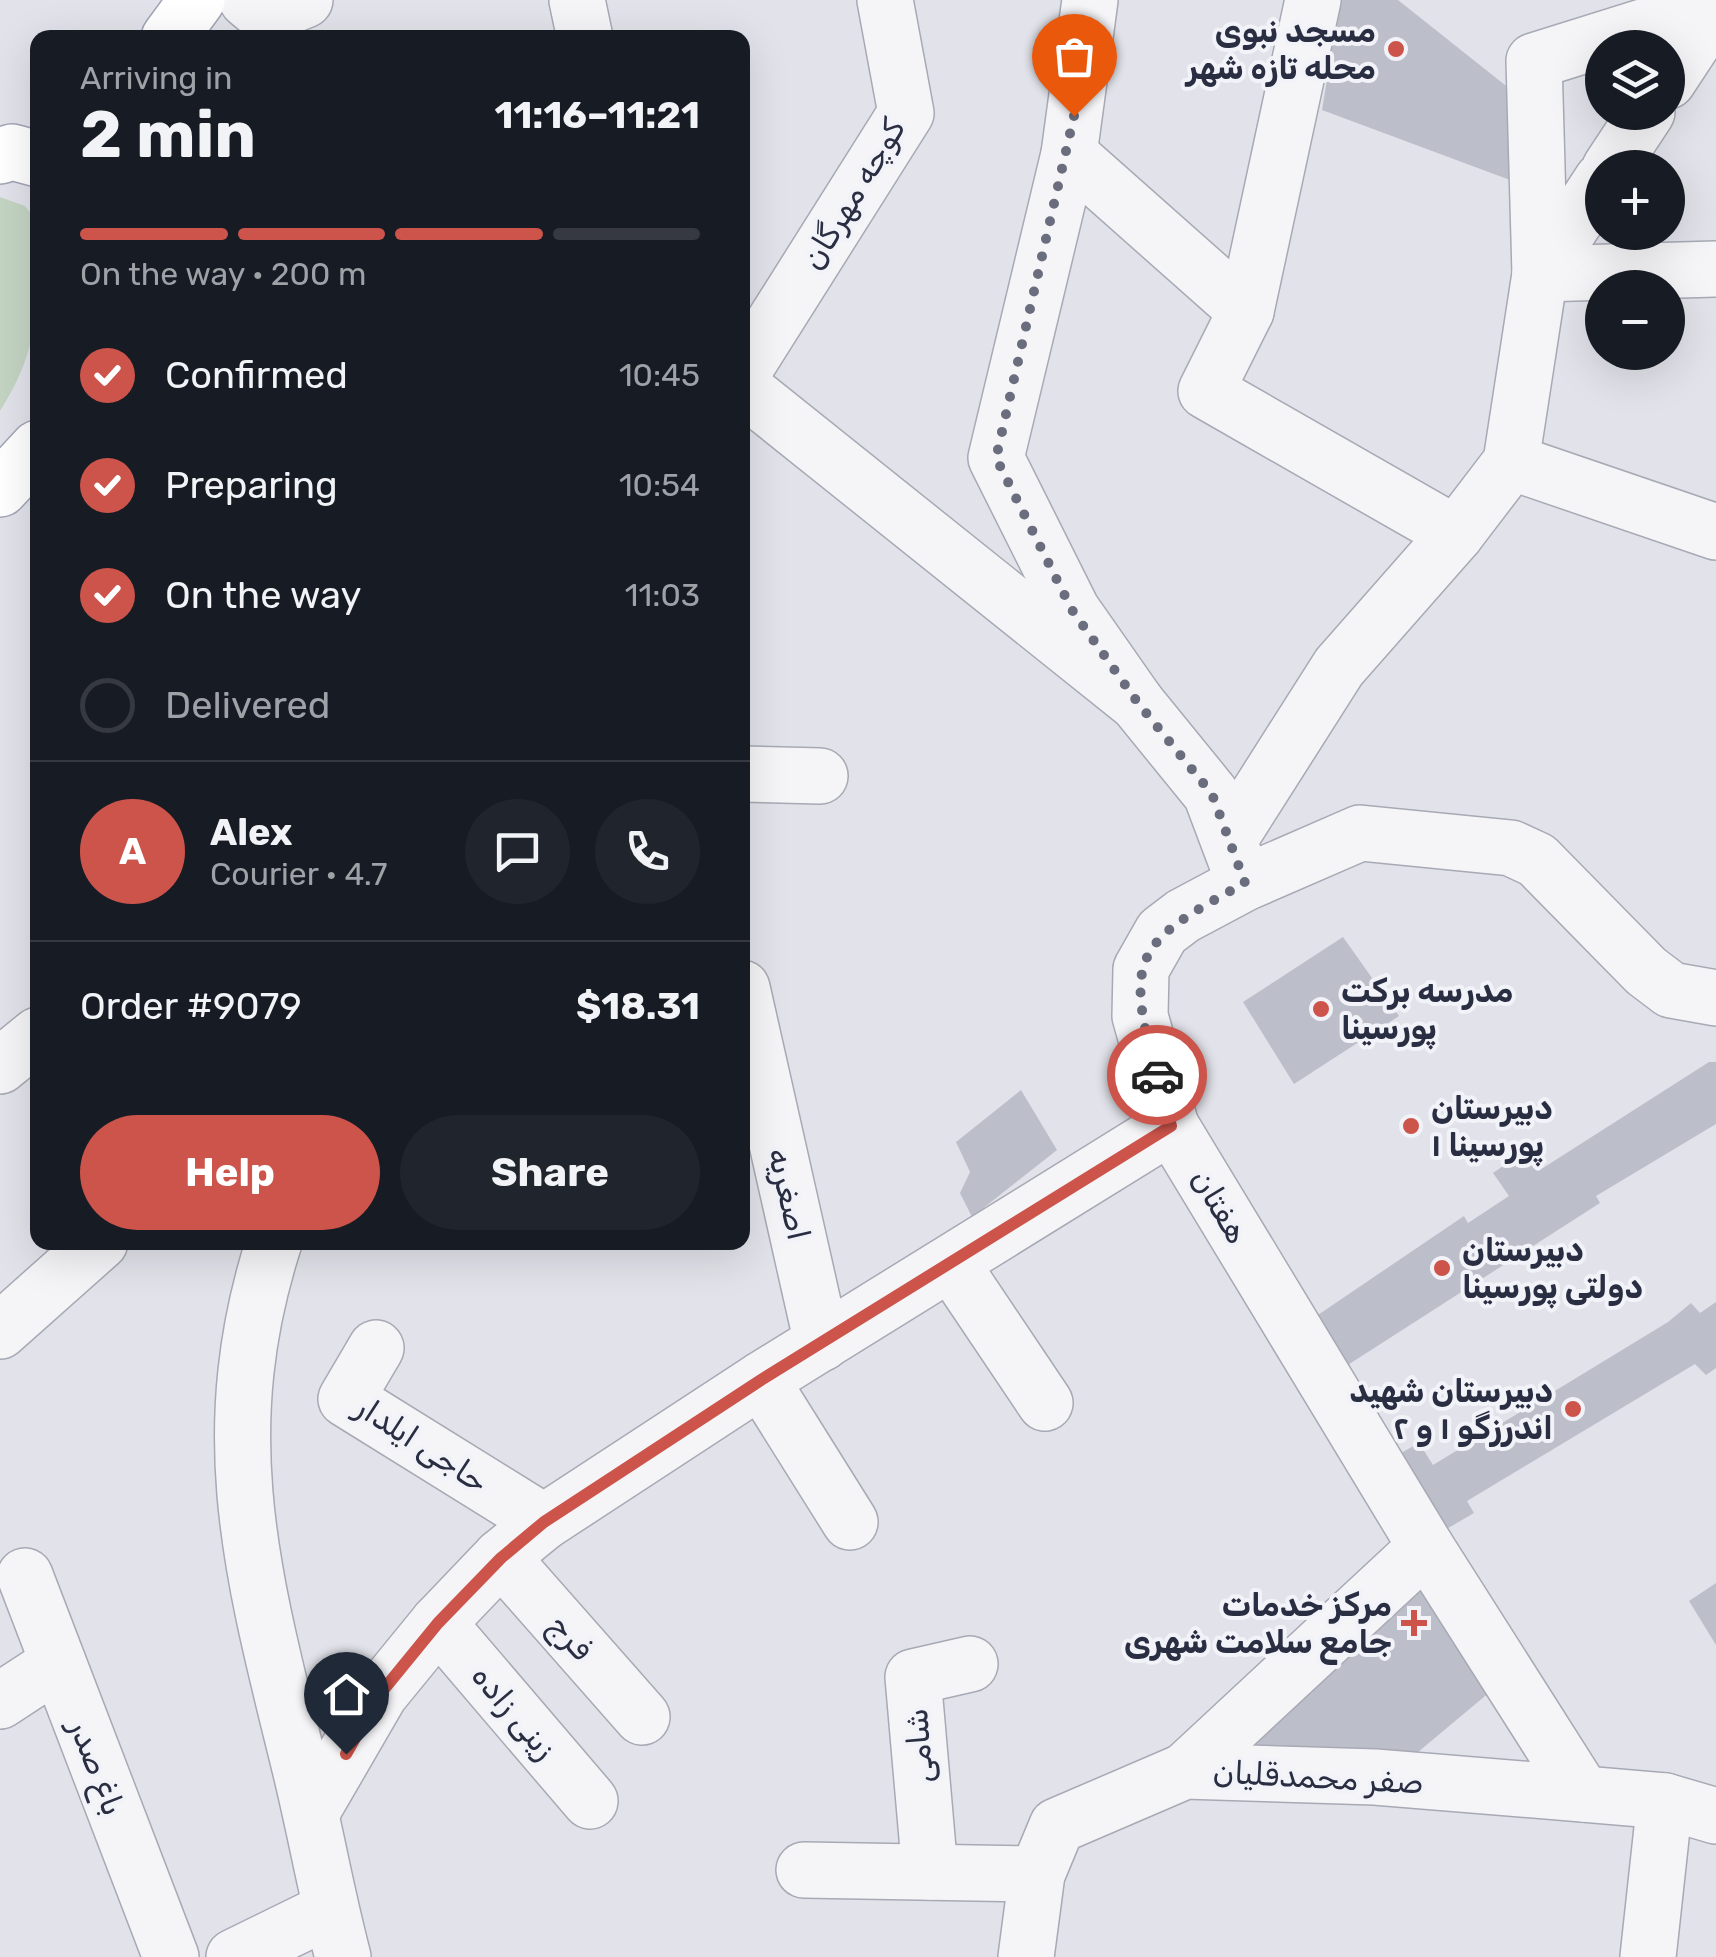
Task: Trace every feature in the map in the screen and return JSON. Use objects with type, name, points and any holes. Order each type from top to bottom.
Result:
[{"type":"main road","points":[[175,30],[197,0]]},
{"type":"main road","points":[[0,156],[12,152],[30,157]]},
{"type":"main road","points":[[0,489],[30,457]]},
{"type":"street","points":[[246,0],[266,16],[306,0]]},
{"type":"street","points":[[577,0],[583,30]]},
{"type":"street","name":"کوچه مهرگان","points":[[750,360],[906,113],[885,0]]},
{"type":"street","points":[[1090,0],[1068,154],[996,458],[1072,610],[1138,703],[1212,794],[1237,862]]},
{"type":"street","points":[[1313,0],[1246,311],[1206,391],[1456,534]]},
{"type":"street","points":[[1685,54],[1716,6]]},
{"type":"street","points":[[1237,862],[1339,667],[1456,534],[1511,462],[1540,274],[1534,61],[1716,6]]},
{"type":"street","points":[[1068,154],[1246,311]]},
{"type":"street","points":[[1540,274],[1585,206]]},
{"type":"street","points":[[1540,274],[1716,268]]},
{"type":"street","points":[[750,393],[1138,703]]},
{"type":"street","points":[[1511,462],[1716,532]]},
{"type":"street","points":[[750,774],[820,776]]},
{"type":"street","name":"هفتان","points":[[1584,1794],[1426,1548],[1171,1126],[1140,1016],[1141,969],[1162,932],[1237,862],[1360,833],[1511,848],[1537,860],[1646,971],[1671,990],[1716,998]]},
{"type":"street","name":"اصغریه","points":[[750,1023],[822,1342]]},
{"type":"street","points":[[0,1066],[30,1042]]},
{"type":"street","points":[[311,1813],[380,1694],[438,1623],[501,1558],[544,1522],[761,1380],[1171,1126]]},
{"type":"street","points":[[0,1331],[91,1250]]},
{"type":"street","points":[[234,1957],[337,1934],[243,1512],[239,1430],[245,1359],[272,1250]]},
{"type":"street","points":[[951,1263],[1045,1403]]},
{"type":"street","name":"حاجی ایلدار","points":[[376,1348],[346,1399],[544,1522]]},
{"type":"street","points":[[761,1380],[850,1522]]},
{"type":"street","points":[[1185,1771],[1426,1548]]},
{"type":"street","name":"فرج","points":[[501,1558],[642,1717]]},
{"type":"street","name":"باغ صدر","points":[[25,1576],[171,1957]]},
{"type":"street","name":"زینی زاده","points":[[438,1623],[590,1801]]},
{"type":"street","points":[[0,1701],[58,1663]]},
{"type":"street","name":"شامی","points":[[930,1872],[914,1677],[970,1664]]},
{"type":"street","points":[[280,1686],[310,1716],[332,1721],[380,1694]]},
{"type":"street","name":"صفر محمدقلیان","points":[[1026,1957],[1037,1874],[1057,1826],[1185,1771],[1374,1777],[1584,1794],[1665,1802],[1716,1816]]},
{"type":"street","points":[[1648,1957],[1665,1802]]},
{"type":"street","points":[[804,1870],[1037,1874]]},
{"type":"green space","points":[[0,197],[25,206],[30,212],[30,344],[0,411]]},
{"type":"building","name":"مسجد نبوی محله تازه شهر","points":[[1340,0],[1398,0],[1520,97],[1510,180],[1322,110]]},
{"type":"building","name":"مدرسه برکت پورسینا","points":[[1343,937],[1399,1016],[1294,1084],[1243,1002]]},
{"type":"building","name":"دبیرستان دولتی پورسینا","points":[[1709,1062],[1716,1062],[1716,1124],[1596,1196],[1600,1203],[1340,1370],[1309,1321],[1464,1216],[1468,1223],[1509,1196],[1493,1173],[1529,1148],[1543,1168]]},
{"type":"building","points":[[1021,1090],[1057,1150],[972,1217],[960,1193],[970,1172],[956,1142]]},
{"type":"building","name":"دبیرستان شهید اندرزگو ۱ و ۲","points":[[1716,1302],[1716,1368],[1706,1375],[1695,1364],[1467,1501],[1474,1513],[1438,1534],[1392,1458],[1419,1443],[1433,1465],[1668,1322],[1691,1303],[1700,1313]]},
{"type":"building","name":"مرکز خدمات جامع سلامت شهری","points":[[1426,1565],[1503,1681],[1399,1768],[1227,1753]]},
{"type":"building","points":[[1716,1583],[1716,1645],[1689,1601]]},
{"type":"way so far","points":[[1074,116],[996,458],[1072,610],[1138,703],[1212,794],[1245,883],[1162,932],[1141,969],[1140,1016],[1157,1075]]},
{"type":"place","name":"مسجد نبوی محله تازه شهر","points":[[1396,49]]},
{"type":"place","name":"مدرسه برکت پورسینا","points":[[1321,1009]]},
{"type":"place","name":"دبیرستان پورسینا ۱","points":[[1411,1126]]},
{"type":"place","name":"دبیرستان دولتی پورسینا","points":[[1442,1268]]},
{"type":"place","name":"دبیرستان شهید اندرزگو ۱ و ۲","points":[[1573,1409]]},
{"type":"place","name":"مرکز خدمات جامع سلامت شهری","points":[[1414,1623]]},
{"type":"route","points":[[346,1754],[380,1694],[438,1623],[501,1558],[544,1522],[761,1380],[1171,1126],[1157,1075]]}]
